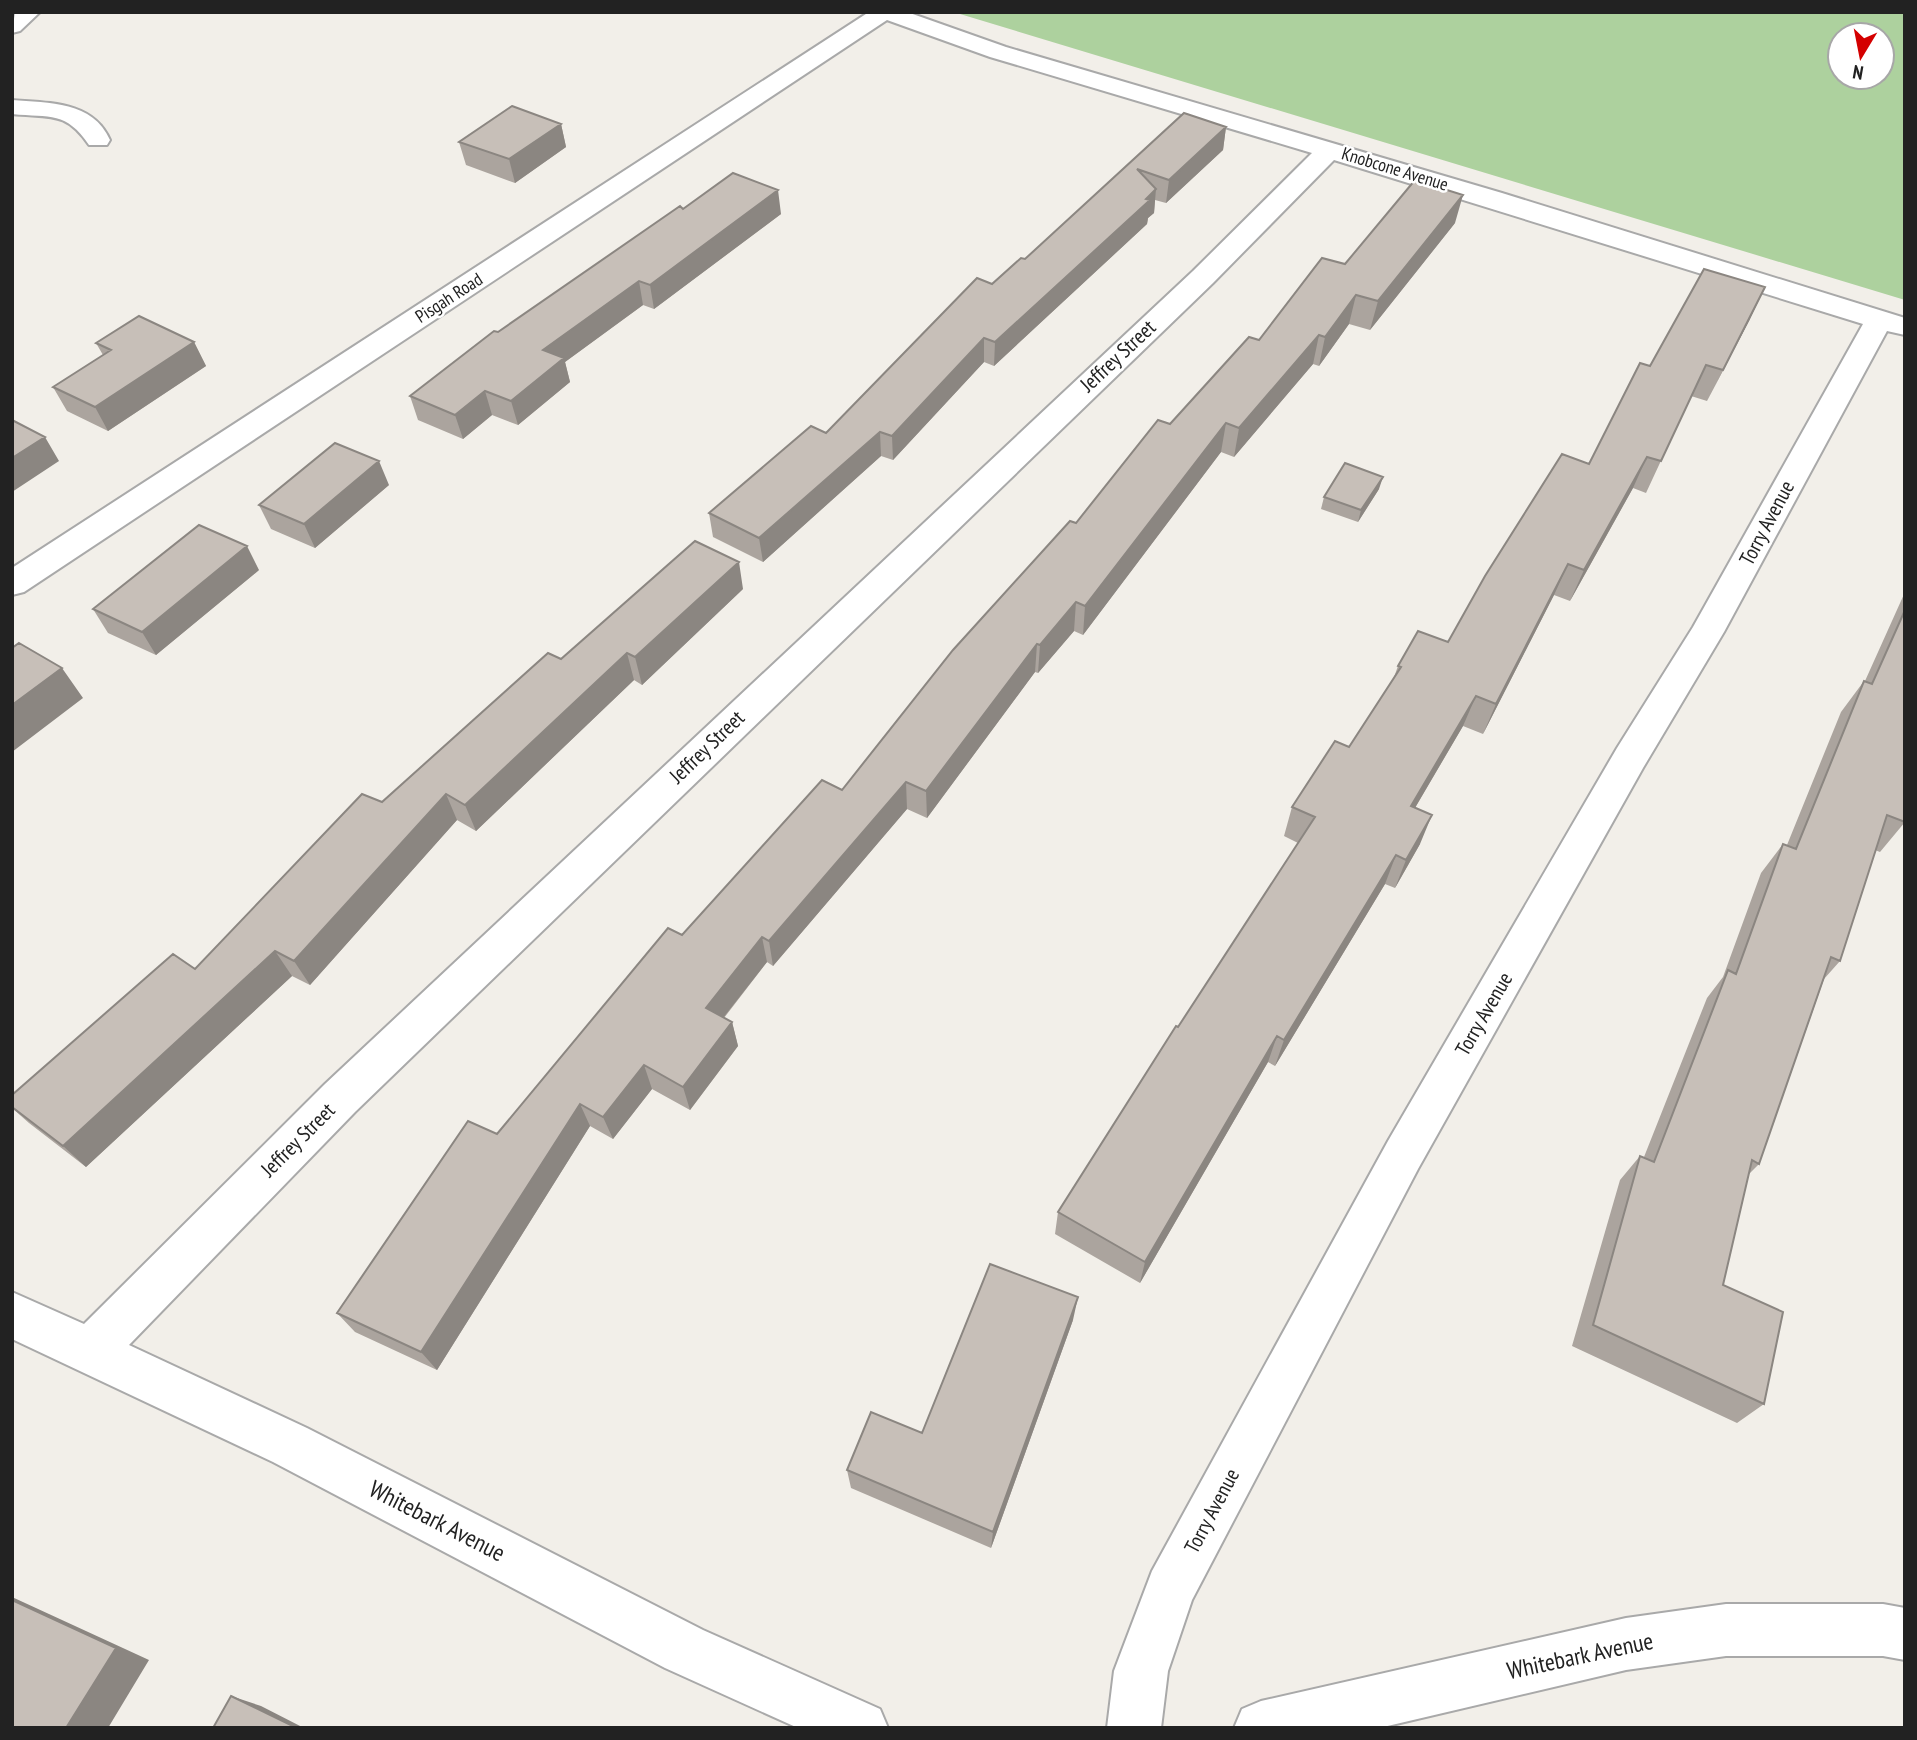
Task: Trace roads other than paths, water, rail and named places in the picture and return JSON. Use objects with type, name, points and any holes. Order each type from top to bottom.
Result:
[{"type":"street","points":[[12,26],[29,12]]},
{"type":"street","name":"Knobcone Avenue","points":[[885,12],[1046,67],[1330,150],[1892,324]]},
{"type":"street","name":"Pisgah Road","points":[[12,584],[885,12]]},
{"type":"street","points":[[12,107],[79,118],[90,125],[98,140]]},
{"type":"street","name":"Jeffrey Street","points":[[91,1351],[340,1098],[1203,276],[1330,150]]},
{"type":"street","name":"Torry Avenue","points":[[1134,1728],[1141,1671],[1170,1589],[1404,1155],[1630,758],[1707,632],[1815,431],[1892,324]]},
{"type":"street","name":"Whitebark Avenue","points":[[12,1315],[289,1445],[684,1649],[861,1728]]},
{"type":"street","name":"Whitebark Avenue","points":[[1261,1728],[1626,1644],[1726,1630],[1883,1630],[1905,1634]]}]
